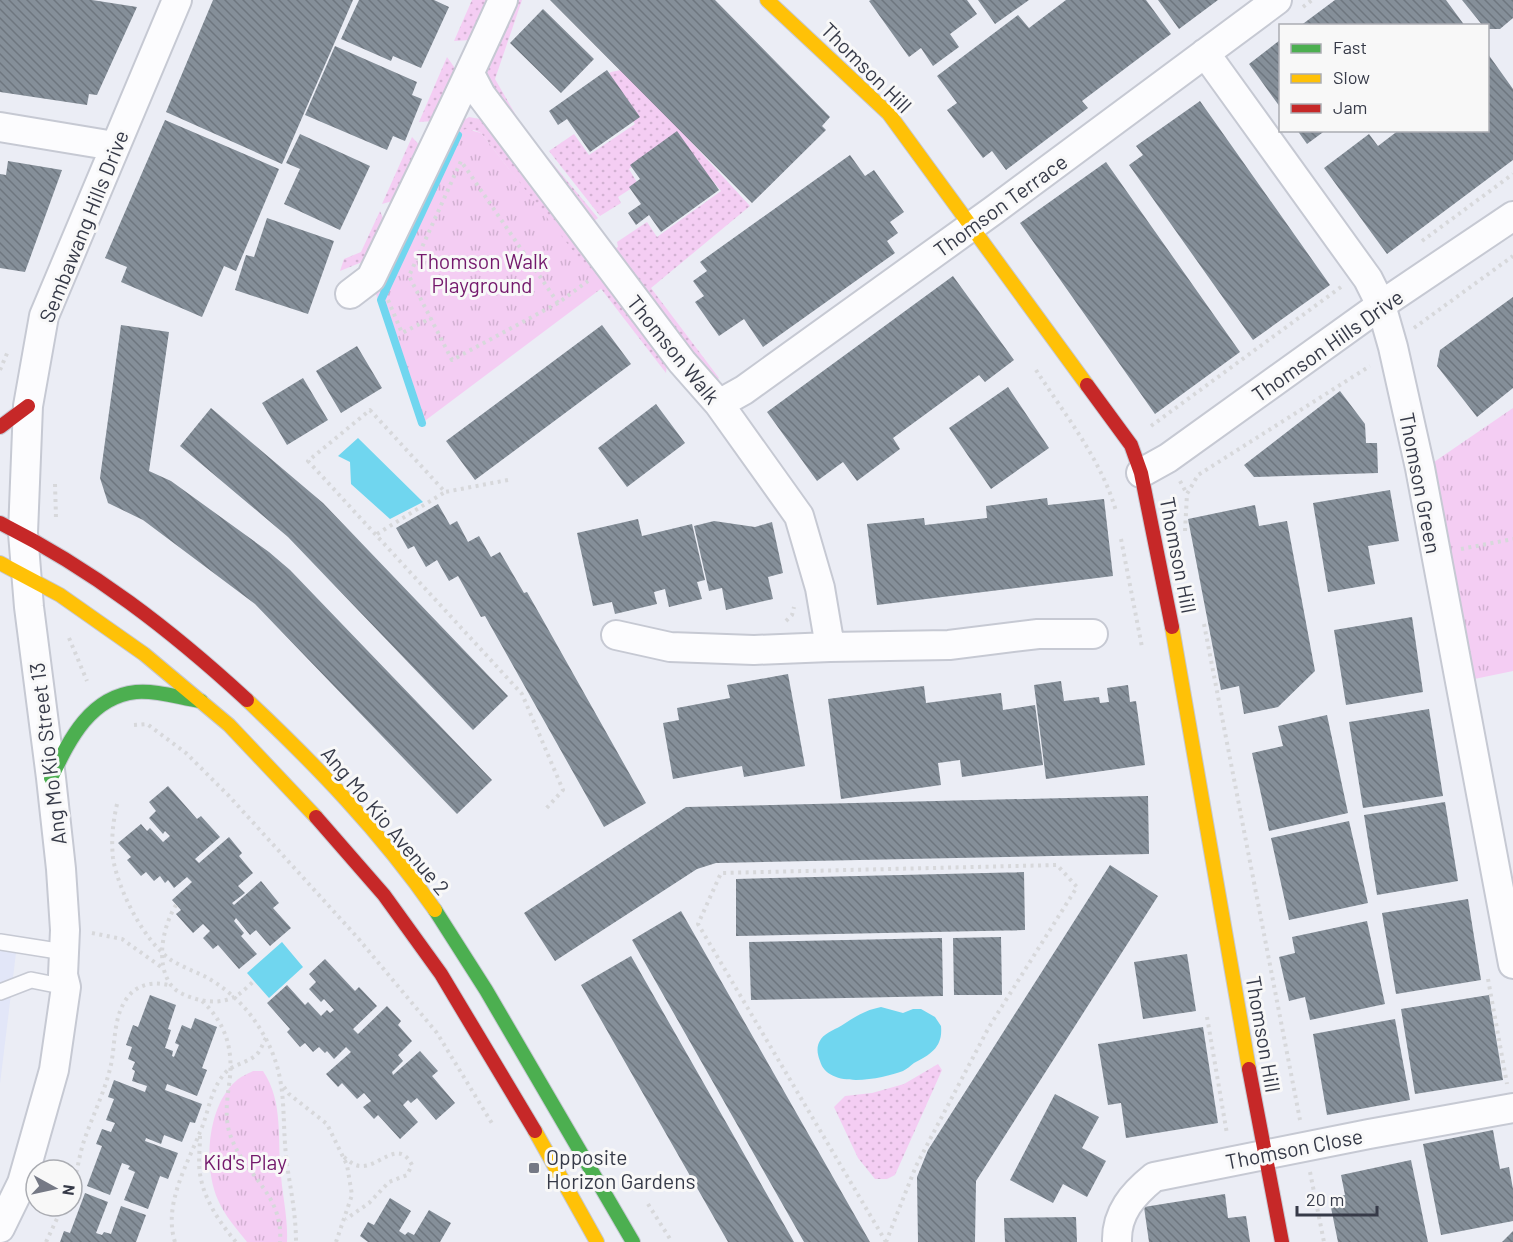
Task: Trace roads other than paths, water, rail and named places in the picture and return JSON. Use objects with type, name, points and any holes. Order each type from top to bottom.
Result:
[{"type":"main road","name":"Thomson Hill","points":[[775,2],[889,114],[1131,445],[1141,473],[1167,600],[1264,1154],[1282,1242]]},
{"type":"main road","points":[[0,427],[28,405]]},
{"type":"main road","name":"Ang Mo Kio Avenue 2","points":[[12,528],[58,552],[135,604],[175,635],[291,741],[360,814],[410,876],[451,933],[633,1242]]},
{"type":"main road","points":[[0,563],[60,595],[107,627],[144,654],[230,725],[285,783],[384,895],[441,974],[465,1013],[597,1242]]},
{"type":"main road","points":[[51,778],[75,732],[97,706],[136,692],[203,702]]},
{"type":"street","name":"Sembawang Hills Drive","points":[[12,528],[28,405],[44,316],[177,0]]},
{"type":"street","points":[[350,294],[371,278],[470,74],[503,0]]},
{"type":"street","name":"Thomson Terrace","points":[[719,404],[744,390],[1277,0]]},
{"type":"street","name":"Thomson Green","points":[[1205,53],[1368,279],[1381,305],[1393,347],[1420,468],[1513,964]]},
{"type":"street","name":"Thomson Walk","points":[[470,74],[481,95],[509,133],[682,362],[719,404],[798,516],[820,588],[830,647]]},
{"type":"street","points":[[0,127],[114,146]]},
{"type":"street","name":"Thomson Hills Drive","points":[[1141,473],[1168,459],[1381,305],[1513,216]]},
{"type":"street","name":"Ang Mo Kio Street 13","points":[[0,1228],[22,1183],[54,1070],[62,966],[51,778],[26,576],[12,528]]},
{"type":"street","points":[[616,635],[670,647],[754,650],[949,645],[1038,634],[1093,634]]},
{"type":"street","name":"Ang Mo Kio Street 13","points":[[0,1188],[6,1176],[62,966]]},
{"type":"street","name":"Thomson Close","points":[[1117,1242],[1116,1228],[1132,1195],[1154,1177],[1264,1154],[1513,1108]]},
{"type":"lane","points":[[0,942],[62,966]]},
{"type":"lane","points":[[0,992],[62,966]]},
{"type":"water","points":[[358,438],[423,502],[390,519],[351,484],[350,462],[338,456]]},
{"type":"water","points":[[282,942],[303,967],[269,998],[247,973]]},
{"type":"water","points":[[881,1007],[903,1013],[921,1009],[935,1017],[941,1026],[938,1045],[903,1071],[882,1077],[844,1079],[833,1076],[825,1070],[818,1055],[819,1042],[823,1037],[861,1014]]},
{"type":"waterway","points":[[422,423],[381,300],[458,135]]},
{"type":"place","name":"Opposite Horizon Gardens","points":[[534,1168]]},
{"type":"park label","name":"Thomson Walk Playground","points":[[482,272]]},
{"type":"park label","name":"Kid's Play","points":[[245,1161]]}]
